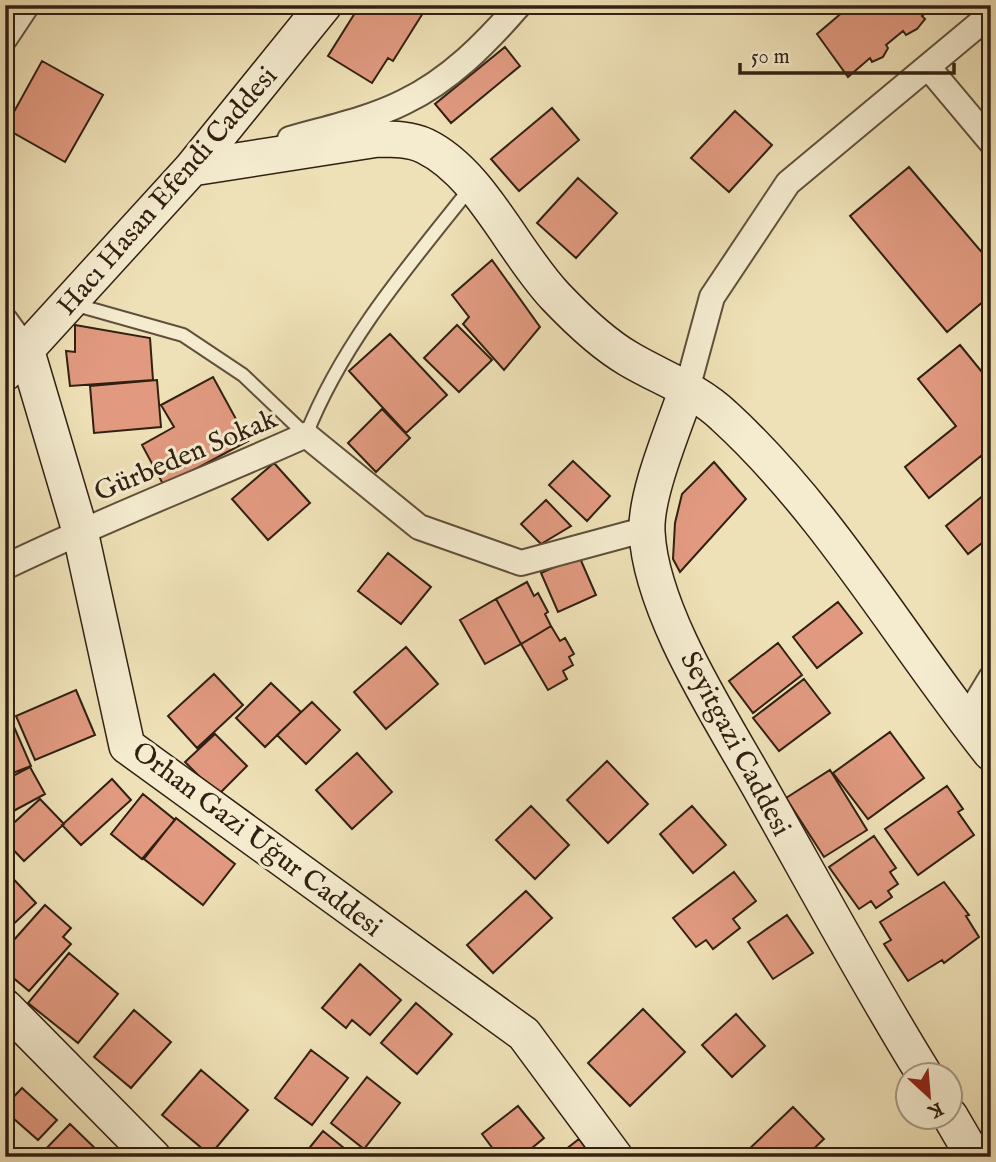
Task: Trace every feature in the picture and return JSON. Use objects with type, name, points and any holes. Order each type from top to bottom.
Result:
[{"type":"street","points":[[5,38],[27,5]]},
{"type":"street","name":"Hacı Hasan Efendi Caddesi","points":[[16,361],[192,168],[324,5]]},
{"type":"street","points":[[192,168],[369,116],[404,102],[443,79],[486,42],[519,5]]},
{"type":"street","points":[[687,389],[712,296],[788,183],[991,14]]},
{"type":"street","points":[[928,67],[991,142]]},
{"type":"street","points":[[192,168],[378,139],[402,139],[425,145],[472,186],[521,255],[556,297],[626,357],[687,389],[725,416],[818,520],[991,753]]},
{"type":"street","points":[[5,320],[16,361]]},
{"type":"street","name":"Orhan Gazi Uğur Caddesi","points":[[16,361],[80,531],[127,746],[524,1034],[615,1157]]},
{"type":"street","name":"Seyitgazi Caddesi","points":[[687,389],[650,505],[647,529],[650,564],[662,599],[692,664],[884,1009],[915,1060]]},
{"type":"street","name":"Gürbeden Sokak","points":[[5,567],[80,531],[306,435],[419,527],[521,563],[647,529]]},
{"type":"street","points":[[965,721],[991,678]]},
{"type":"street","points":[[5,1007],[153,1157]]},
{"type":"street","points":[[958,1130],[974,1157]]},
{"type":"lane","points":[[69,303],[183,335],[243,375],[306,435],[336,370],[369,318],[472,186]]},
{"type":"building","points":[[360,5],[428,5],[393,61],[388,58],[372,83],[328,56]]},
{"type":"building","points":[[851,5],[934,5],[922,16],[925,19],[917,29],[906,35],[903,31],[886,45],[888,48],[883,57],[872,62],[870,58],[848,77],[817,34]]},
{"type":"building","points":[[505,47],[520,66],[451,123],[435,104]]},
{"type":"building","points":[[42,61],[103,95],[65,162],[5,128]]},
{"type":"building","points":[[552,108],[579,140],[519,191],[491,159]]},
{"type":"building","points":[[735,111],[772,145],[729,192],[691,158]]},
{"type":"building","points":[[909,167],[991,263],[991,295],[947,332],[850,216]]},
{"type":"building","points":[[578,178],[617,213],[576,258],[537,223]]},
{"type":"building","points":[[492,260],[540,327],[504,370],[463,324],[469,317],[452,295]]},
{"type":"building","points":[[75,325],[150,338],[153,380],[70,386],[66,351],[75,352]]},
{"type":"building","points":[[457,325],[492,360],[459,392],[424,358]]},
{"type":"building","points":[[390,334],[447,395],[406,433],[349,371]]},
{"type":"building","points":[[960,345],[991,383],[991,468],[981,456],[929,498],[905,467],[956,426],[918,379]]},
{"type":"building","points":[[213,377],[248,441],[164,486],[142,445],[174,427],[161,405]]},
{"type":"building","points":[[157,380],[161,427],[94,433],[90,386]]},
{"type":"building","points":[[382,409],[410,438],[376,472],[348,443]]},
{"type":"building","points":[[573,461],[610,496],[587,521],[549,485]]},
{"type":"building","points":[[714,462],[746,499],[680,572],[673,559],[675,523],[682,494]]},
{"type":"building","points":[[274,463],[310,503],[268,540],[232,499]]},
{"type":"building","points":[[991,489],[991,536],[968,554],[946,526]]},
{"type":"building","points":[[546,500],[571,526],[541,544],[521,524]]},
{"type":"building","points":[[388,553],[431,587],[401,624],[358,591]]},
{"type":"building","points":[[579,556],[596,595],[558,612],[541,573]]},
{"type":"building","points":[[527,582],[534,596],[538,593],[548,612],[545,614],[551,626],[521,644],[496,599]]},
{"type":"building","points":[[496,599],[521,644],[485,664],[460,620]]},
{"type":"building","points":[[838,602],[862,633],[817,668],[793,637]]},
{"type":"building","points":[[551,626],[560,641],[565,638],[574,654],[569,657],[573,665],[563,671],[567,679],[548,690],[521,644]]},
{"type":"building","points":[[778,643],[802,675],[753,713],[729,681]]},
{"type":"building","points":[[406,647],[438,684],[386,729],[354,692]]},
{"type":"building","points":[[214,674],[243,705],[197,748],[168,716]]},
{"type":"building","points":[[804,679],[830,713],[779,751],[753,718]]},
{"type":"building","points":[[271,683],[301,712],[265,747],[236,718]]},
{"type":"building","points":[[76,690],[95,735],[35,760],[16,716]]},
{"type":"building","points":[[312,702],[340,730],[306,764],[277,735]]},
{"type":"building","points":[[11,720],[31,766],[5,776],[5,722]]},
{"type":"building","points":[[890,732],[924,778],[868,819],[833,773]]},
{"type":"building","points":[[215,734],[247,766],[218,795],[185,762]]},
{"type":"building","points":[[357,753],[392,792],[352,829],[316,790]]},
{"type":"building","points":[[607,761],[648,804],[608,843],[567,800]]},
{"type":"building","points":[[30,767],[45,794],[6,815],[5,780]]},
{"type":"building","points":[[830,770],[867,830],[824,857],[786,798]]},
{"type":"building","points":[[112,779],[131,800],[81,845],[62,825]]},
{"type":"building","points":[[947,786],[963,809],[958,812],[974,835],[918,875],[885,829]]},
{"type":"building","points":[[143,794],[175,820],[142,859],[111,834]]},
{"type":"building","points":[[40,799],[64,824],[24,861],[5,841],[5,831]]},
{"type":"building","points":[[531,806],[569,845],[535,879],[496,840]]},
{"type":"building","points":[[692,806],[726,845],[693,873],[660,834]]},
{"type":"building","points":[[176,818],[235,864],[203,905],[144,859]]},
{"type":"building","points":[[874,836],[896,868],[890,872],[898,884],[888,891],[892,897],[876,908],[871,901],[859,909],[829,867]]},
{"type":"building","points":[[5,870],[36,903],[5,932]]},
{"type":"building","points":[[734,872],[756,901],[733,919],[740,928],[713,949],[706,940],[696,947],[673,918]]},
{"type":"building","points":[[944,882],[969,915],[966,916],[979,937],[944,963],[942,960],[908,981],[884,944],[891,940],[880,922]]},
{"type":"building","points":[[526,891],[552,918],[493,973],[467,945]]},
{"type":"building","points":[[45,905],[71,928],[63,937],[71,944],[29,991],[5,971],[5,950]]},
{"type":"building","points":[[787,915],[813,953],[773,979],[748,942]]},
{"type":"building","points":[[69,953],[118,994],[78,1043],[28,1003]]},
{"type":"building","points":[[360,964],[401,1000],[370,1035],[352,1020],[346,1028],[322,1008]]},
{"type":"building","points":[[416,1003],[452,1034],[417,1074],[381,1043]]},
{"type":"building","points":[[643,1009],[685,1052],[630,1106],[588,1063]]},
{"type":"building","points":[[134,1010],[171,1042],[131,1088],[94,1057]]},
{"type":"building","points":[[736,1014],[765,1046],[732,1077],[702,1045]]},
{"type":"building","points":[[311,1050],[348,1078],[312,1125],[275,1098]]},
{"type":"building","points":[[201,1070],[248,1110],[210,1155],[162,1115]]},
{"type":"building","points":[[367,1077],[400,1103],[364,1149],[331,1123]]},
{"type":"building","points":[[22,1088],[57,1120],[38,1140],[5,1111],[5,1106]]},
{"type":"building","points":[[518,1106],[544,1138],[521,1157],[499,1157],[482,1134]]},
{"type":"building","points":[[793,1107],[824,1139],[805,1157],[749,1157],[745,1153]]},
{"type":"building","points":[[70,1124],[104,1157],[38,1157]]},
{"type":"building","points":[[323,1131],[355,1157],[302,1157]]},
{"type":"building","points":[[579,1139],[592,1157],[556,1157]]}]
